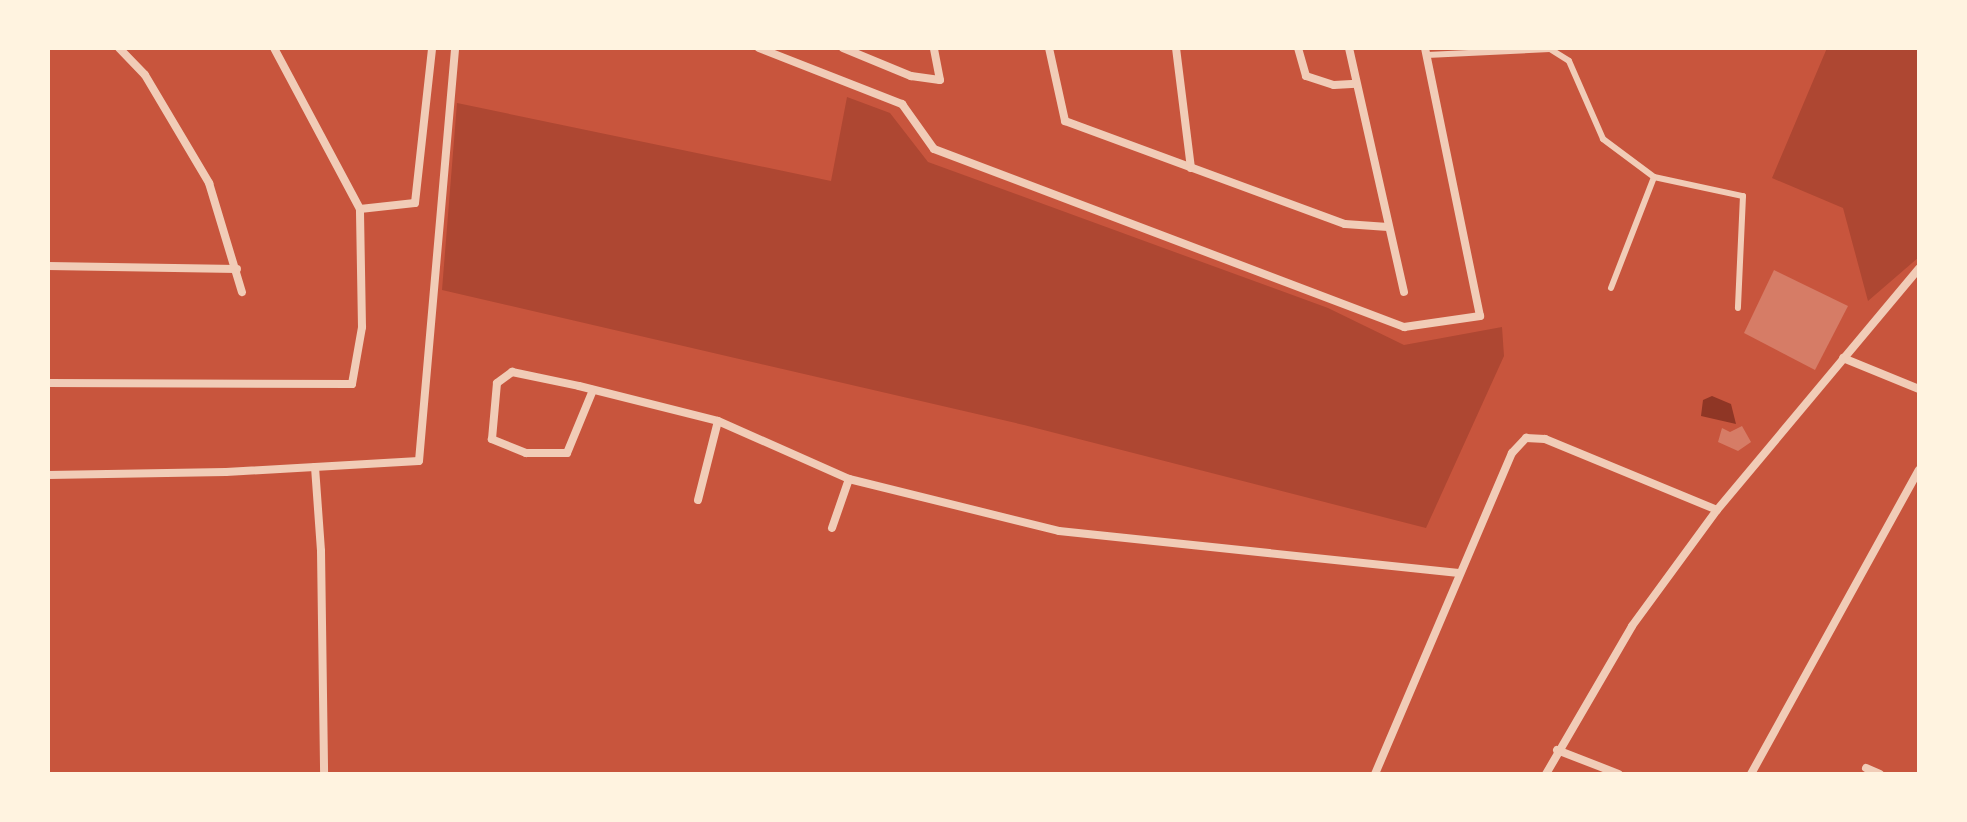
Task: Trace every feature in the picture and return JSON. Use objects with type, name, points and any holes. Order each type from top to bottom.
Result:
[{"type":"street","points":[[119,48],[145,75],[209,183],[242,292]]},
{"type":"street","points":[[48,383],[352,384],[362,327],[360,209],[274,48]]},
{"type":"street","points":[[360,209],[415,203],[432,48]]},
{"type":"street","points":[[48,475],[419,461],[455,48]]},
{"type":"street","points":[[759,48],[902,104],[934,149],[1404,327],[1480,316],[1426,52]]},
{"type":"street","points":[[843,48],[911,76],[940,80],[934,48]]},
{"type":"street","points":[[1049,48],[1065,121],[1345,224],[1388,227]]},
{"type":"street","points":[[1176,48],[1191,168]]},
{"type":"street","points":[[1298,48],[1306,76],[1318,83],[1356,84]]},
{"type":"street","points":[[1349,48],[1404,292]]},
{"type":"street","points":[[48,266],[237,269]]},
{"type":"street","points":[[1546,774],[1557,750],[1632,626],[1717,510],[1919,268]]},
{"type":"street","points":[[1843,358],[1919,389]]},
{"type":"street","points":[[593,390],[567,453],[526,453],[492,439],[497,383],[512,372],[593,390],[718,421],[849,479],[1059,531],[1459,573]]},
{"type":"street","points":[[698,500],[718,421]]},
{"type":"street","points":[[1375,774],[1512,453],[1526,438],[1545,439],[1717,510]]},
{"type":"street","points":[[315,467],[321,551],[324,774]]},
{"type":"street","points":[[1751,774],[1919,470]]},
{"type":"street","points":[[832,528],[849,479]]},
{"type":"street","points":[[1557,750],[1619,774]]},
{"type":"street","points":[[1866,768],[1880,774]]},
{"type":"lane","points":[[1426,52],[1550,49],[1569,61],[1603,139],[1654,177],[1743,196],[1738,308]]},
{"type":"lane","points":[[1611,288],[1654,177]]},
{"type":"shaded area","points":[[1827,48],[1919,48],[1919,257],[1868,301],[1843,208],[1772,178]]},
{"type":"shaded area","points":[[847,97],[890,113],[928,162],[1328,308],[1404,345],[1502,327],[1504,356],[1426,528],[1024,425],[442,290],[457,103],[831,181]]},
{"type":"shaded area","points":[[1712,396],[1731,404],[1736,424],[1701,416],[1703,400]]},
{"type":"building","points":[[1774,270],[1848,306],[1815,370],[1744,333]]},
{"type":"building","points":[[1742,426],[1751,442],[1738,451],[1718,442],[1722,428],[1730,432]]}]
